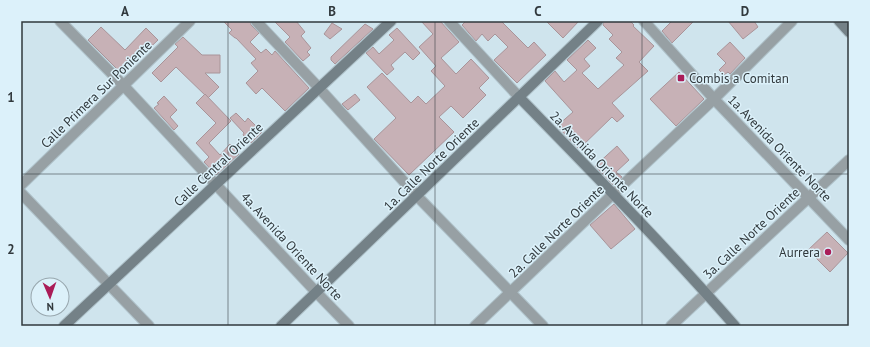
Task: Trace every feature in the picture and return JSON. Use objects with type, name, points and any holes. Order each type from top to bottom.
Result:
[{"type":"main road","name":"Calle Central Oriente","points":[[64,326],[391,21]]},
{"type":"main road","name":"1a. Calle Norte Oriente","points":[[281,326],[598,21]]},
{"type":"main road","points":[[839,21],[849,32]]},
{"type":"main road","name":"2a. Avenida Oriente Norte","points":[[519,97],[613,194],[735,326]]},
{"type":"street","name":"4a. Avenida Oriente Norte","points":[[60,21],[124,86],[349,326]]},
{"type":"street","name":"Calle Primera Sur Poniente","points":[[21,186],[190,21]]},
{"type":"street","points":[[256,21],[417,196],[543,326]]},
{"type":"street","name":"2a. Avenida Oriente Norte","points":[[449,21],[519,97]]},
{"type":"street","name":"1a. Avenida Oriente Norte","points":[[644,21],[714,99],[849,240]]},
{"type":"street","name":"2a. Calle Norte Oriente","points":[[475,326],[714,99],[792,21]]},
{"type":"street","name":"3a. Calle Norte Oriente","points":[[670,326],[849,160]]},
{"type":"street","points":[[21,193],[149,326]]},
{"type":"building","points":[[223,21],[250,21],[251,25],[259,33],[250,42],[261,53],[266,49],[272,55],[275,51],[309,88],[285,111],[262,88],[256,94],[246,83],[258,71],[251,63],[256,59],[236,38],[229,33],[232,30]]},
{"type":"building","points":[[274,21],[296,21],[305,32],[301,36],[311,48],[307,52],[310,55],[303,61],[285,42],[290,37]]},
{"type":"building","points":[[421,21],[440,21],[459,42],[441,58],[456,74],[471,59],[489,78],[479,88],[486,95],[463,118],[451,106],[439,117],[454,132],[409,175],[374,139],[396,118],[367,87],[382,73],[411,103],[418,96],[426,104],[445,86],[431,71],[436,66],[419,47],[433,34]]},
{"type":"building","points":[[466,21],[501,21],[528,48],[534,42],[546,55],[517,83],[494,60],[508,47],[495,34],[488,41],[482,34],[476,41],[462,25]]},
{"type":"building","points":[[546,21],[579,21],[563,38]]},
{"type":"building","points":[[604,21],[630,21],[634,25],[633,26],[654,46],[639,62],[648,71],[612,103],[624,116],[617,122],[612,117],[579,149],[557,126],[573,112],[545,81],[555,71],[564,82],[577,70],[567,60],[588,40],[596,48],[584,59],[590,66],[582,73],[598,89],[624,65],[616,58],[622,52],[609,39],[613,35],[603,25]]},
{"type":"building","points":[[672,21],[694,21],[672,43],[662,31]]},
{"type":"building","points":[[728,21],[754,21],[758,27],[743,39]]},
{"type":"building","points":[[332,23],[342,29],[330,39],[324,34]]},
{"type":"building","points":[[365,24],[373,29],[335,64],[331,60],[331,57]]},
{"type":"building","points":[[101,27],[125,50],[146,28],[158,40],[122,74],[88,40]]},
{"type":"building","points":[[397,28],[420,53],[413,60],[405,52],[391,65],[394,69],[387,75],[366,53],[373,47],[379,54],[394,40],[389,35]]},
{"type":"building","points":[[183,37],[202,55],[220,55],[220,73],[205,73],[219,87],[208,98],[176,67],[161,82],[152,73],[178,47],[175,44]]},
{"type":"building","points":[[730,42],[745,58],[730,74],[728,72],[724,75],[719,70],[726,63],[717,54]]},
{"type":"building","points":[[679,72],[704,99],[676,126],[650,99]]},
{"type":"building","points":[[205,94],[231,121],[209,143],[220,155],[230,144],[239,154],[216,175],[204,162],[209,157],[196,143],[216,123],[196,103]]},
{"type":"building","points":[[355,94],[360,100],[348,110],[342,104]]},
{"type":"building","points":[[164,96],[177,110],[170,117],[178,126],[174,130],[154,108],[159,104],[157,103]]},
{"type":"building","points":[[236,113],[245,122],[248,118],[262,132],[251,143],[230,118]]},
{"type":"building","points":[[617,146],[629,160],[616,172],[622,177],[613,185],[595,166]]},
{"type":"building","points":[[614,204],[635,229],[611,249],[590,225]]},
{"type":"building","name":"Aurrera","points":[[827,232],[848,253],[830,272],[808,250]]},
{"type":"place","name":"Combis a Comitan","points":[[681,78]]},
{"type":"place","name":"Aurrera","points":[[828,252]]}]
